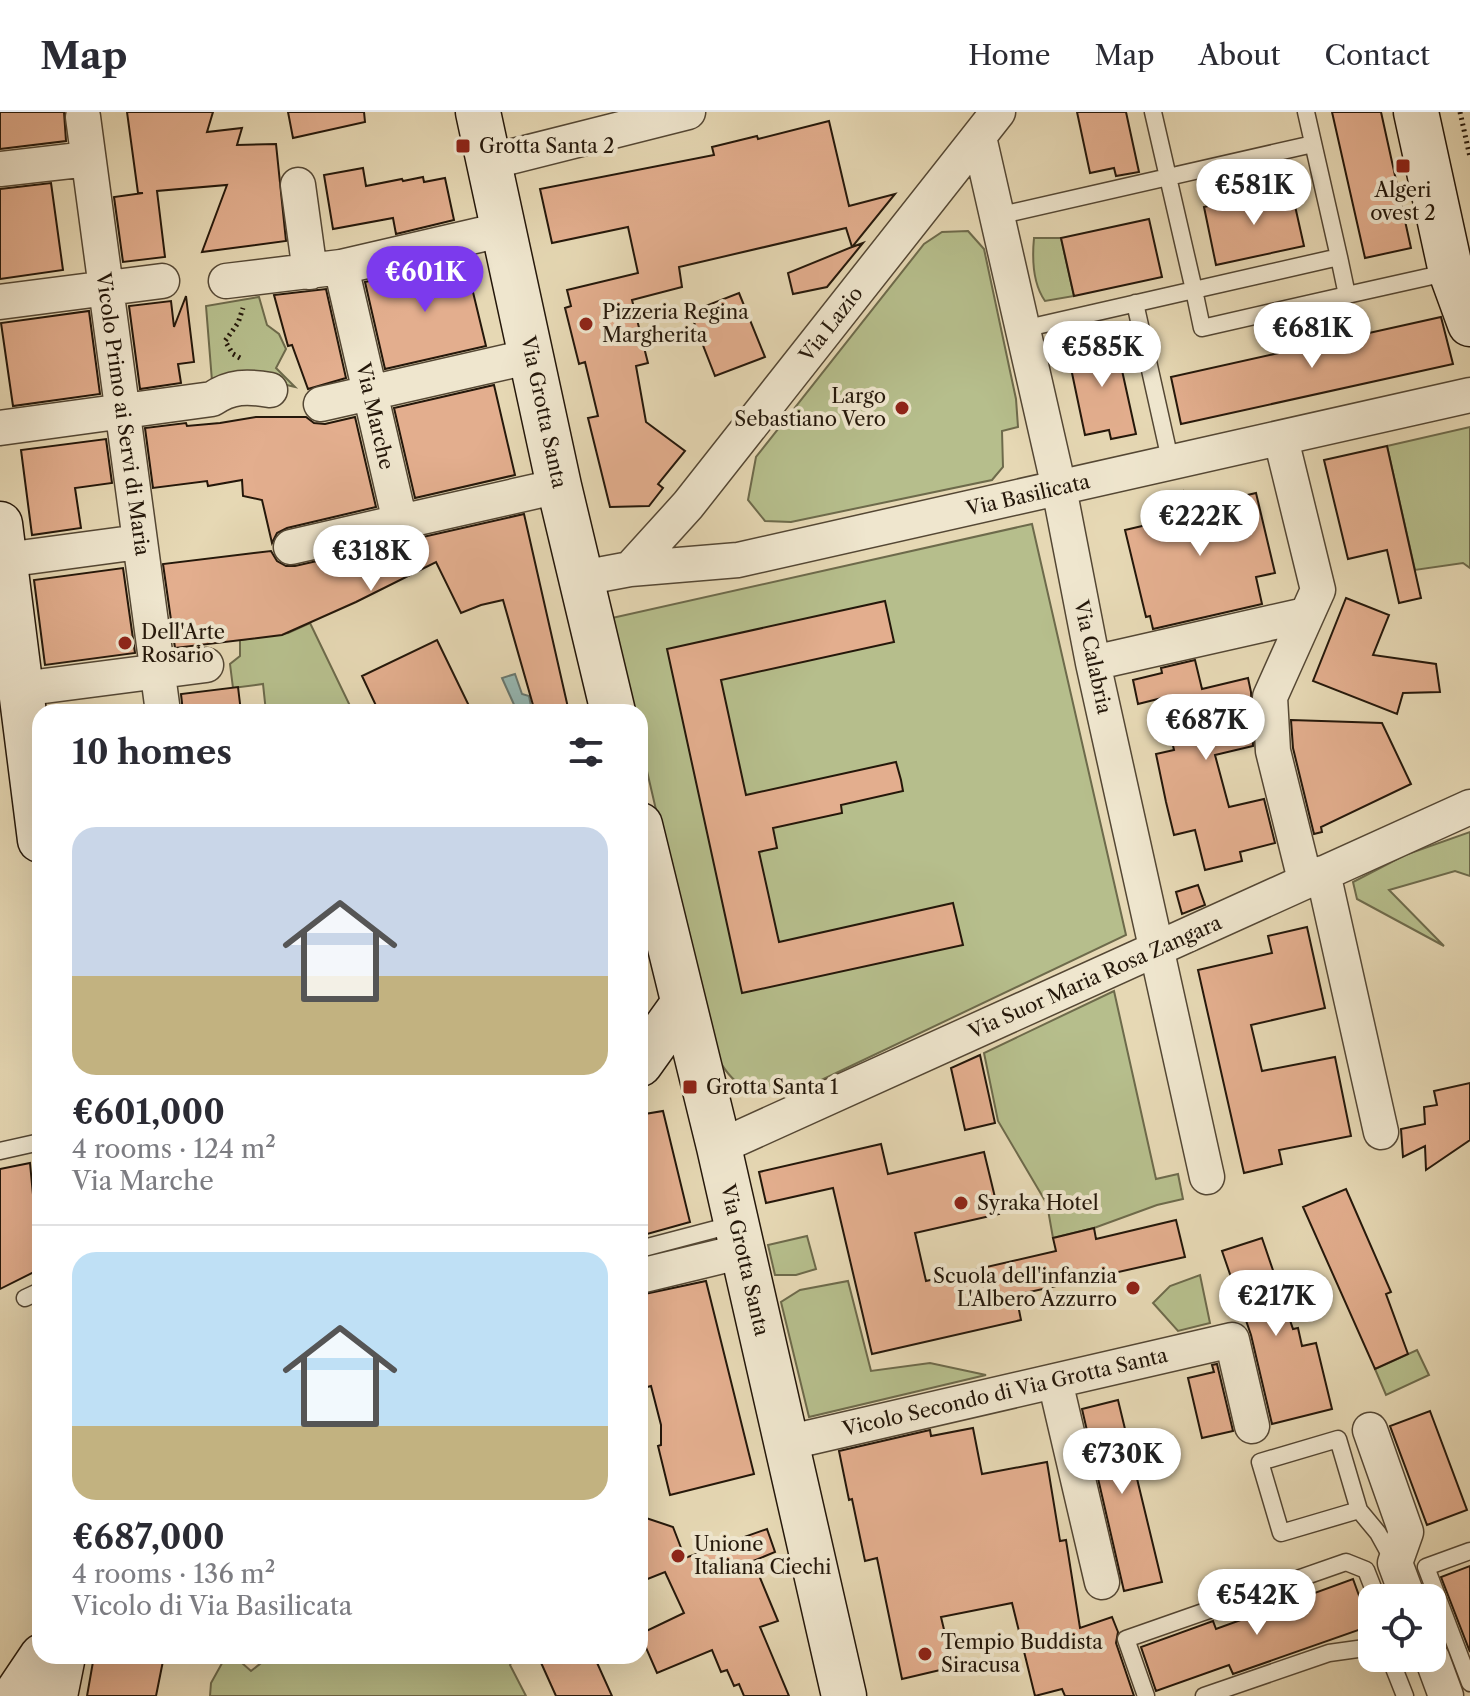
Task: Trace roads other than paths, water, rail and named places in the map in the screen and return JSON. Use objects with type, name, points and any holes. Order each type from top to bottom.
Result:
[{"type":"street","name":"Via Grotta Santa","points":[[478,112],[559,486],[611,704]]},
{"type":"street","points":[[490,162],[688,112]]},
{"type":"street","points":[[1416,112],[1451,272],[1470,324]]},
{"type":"street","points":[[1446,112],[1470,217]]},
{"type":"street","name":"Vicolo Primo ai Servi di Maria","points":[[83,117],[162,704]]},
{"type":"street","name":"Via Calabria","points":[[988,125],[997,216],[1059,488],[1093,663],[1207,1177]]},
{"type":"street","name":"Via Lazio","points":[[630,569],[688,505],[988,125]]},
{"type":"street","points":[[0,169],[88,159]]},
{"type":"street","name":"Via Marche","points":[[298,185],[370,393],[400,522]]},
{"type":"street","points":[[236,280],[325,270],[505,229]]},
{"type":"street","points":[[0,302],[162,281]]},
{"type":"street","points":[[321,404],[532,356]]},
{"type":"street","points":[[0,428],[212,399],[227,389],[260,388]]},
{"type":"street","name":"Via Basilicata","points":[[582,578],[630,569],[738,560],[1470,395]]},
{"type":"street","points":[[1281,439],[1318,590],[1270,697],[1273,751],[1314,877],[1381,1132]]},
{"type":"street","points":[[291,547],[559,486]]},
{"type":"street","points":[[688,505],[696,535],[710,551],[738,560]]},
{"type":"street","points":[[32,785],[20,716],[3,555],[139,542]]},
{"type":"street","points":[[1093,663],[1305,615]]},
{"type":"street","points":[[57,704],[157,671],[206,665]]},
{"type":"street","points":[[20,716],[32,712]]},
{"type":"street","name":"Via Suor Maria Rosa Zangara","points":[[719,1147],[1470,807]]},
{"type":"street","name":"Via Grotta Santa","points":[[648,889],[683,1004],[719,1147],[786,1443],[838,1694]]},
{"type":"street","points":[[648,1053],[683,1004]]},
{"type":"street","points":[[648,1273],[740,1237]]},
{"type":"street","name":"Vicolo Secondo di Via Grotta Santa","points":[[786,1443],[1232,1340],[1252,1426]]},
{"type":"street","points":[[1055,1381],[1102,1582]]},
{"type":"street","points":[[1370,1430],[1406,1532],[1395,1563],[1403,1584]]},
{"type":"street","points":[[26,1683],[52,1664]]},
{"type":"street","points":[[1437,1672],[1446,1696]]},
{"type":"lane","points":[[1153,112],[1202,328],[1451,272]]},
{"type":"lane","points":[[1306,112],[1347,295]]},
{"type":"lane","points":[[997,216],[1313,144]]},
{"type":"lane","points":[[1023,329],[1339,257]]},
{"type":"lane","points":[[1135,303],[1171,464]]},
{"type":"lane","points":[[0,1151],[32,1144]]},
{"type":"lane","points":[[648,1248],[740,1237]]},
{"type":"lane","points":[[1359,1510],[1281,1533],[1260,1462],[1338,1439],[1359,1510],[1378,1533],[1395,1563]]},
{"type":"lane","points":[[1470,1551],[1426,1567],[1470,1683]]},
{"type":"lane","points":[[1146,1696],[1126,1639],[1346,1562],[1366,1570],[1372,1584]]},
{"type":"lane","points":[[1204,1696],[1329,1653],[1358,1649]]},
{"type":"lane","points":[[1396,1672],[1405,1696]]},
{"type":"water","points":[[515,674],[522,694],[529,696],[531,704],[514,704],[502,678]]},
{"type":"place","name":"Grotta Santa 2","points":[[463,146]]},
{"type":"place","name":"Algeri ovest 2","points":[[1403,166]]},
{"type":"place","name":"Pizzeria Regina Margherita","points":[[586,324]]},
{"type":"place","name":"Largo Sebastiano Vero","points":[[902,408]]},
{"type":"place","name":"Dell'Arte Rosario","points":[[125,643]]},
{"type":"place","name":"Grotta Santa 1","points":[[690,1087]]},
{"type":"place","name":"Syraka Hotel","points":[[961,1203]]},
{"type":"place","name":"Scuola dell'infanzia L'Albero Azzurro","points":[[1133,1288]]},
{"type":"place","name":"Unione Italiana Ciechi","points":[[678,1556]]},
{"type":"place","name":"Tempio Buddista Siracusa","points":[[925,1654]]}]
